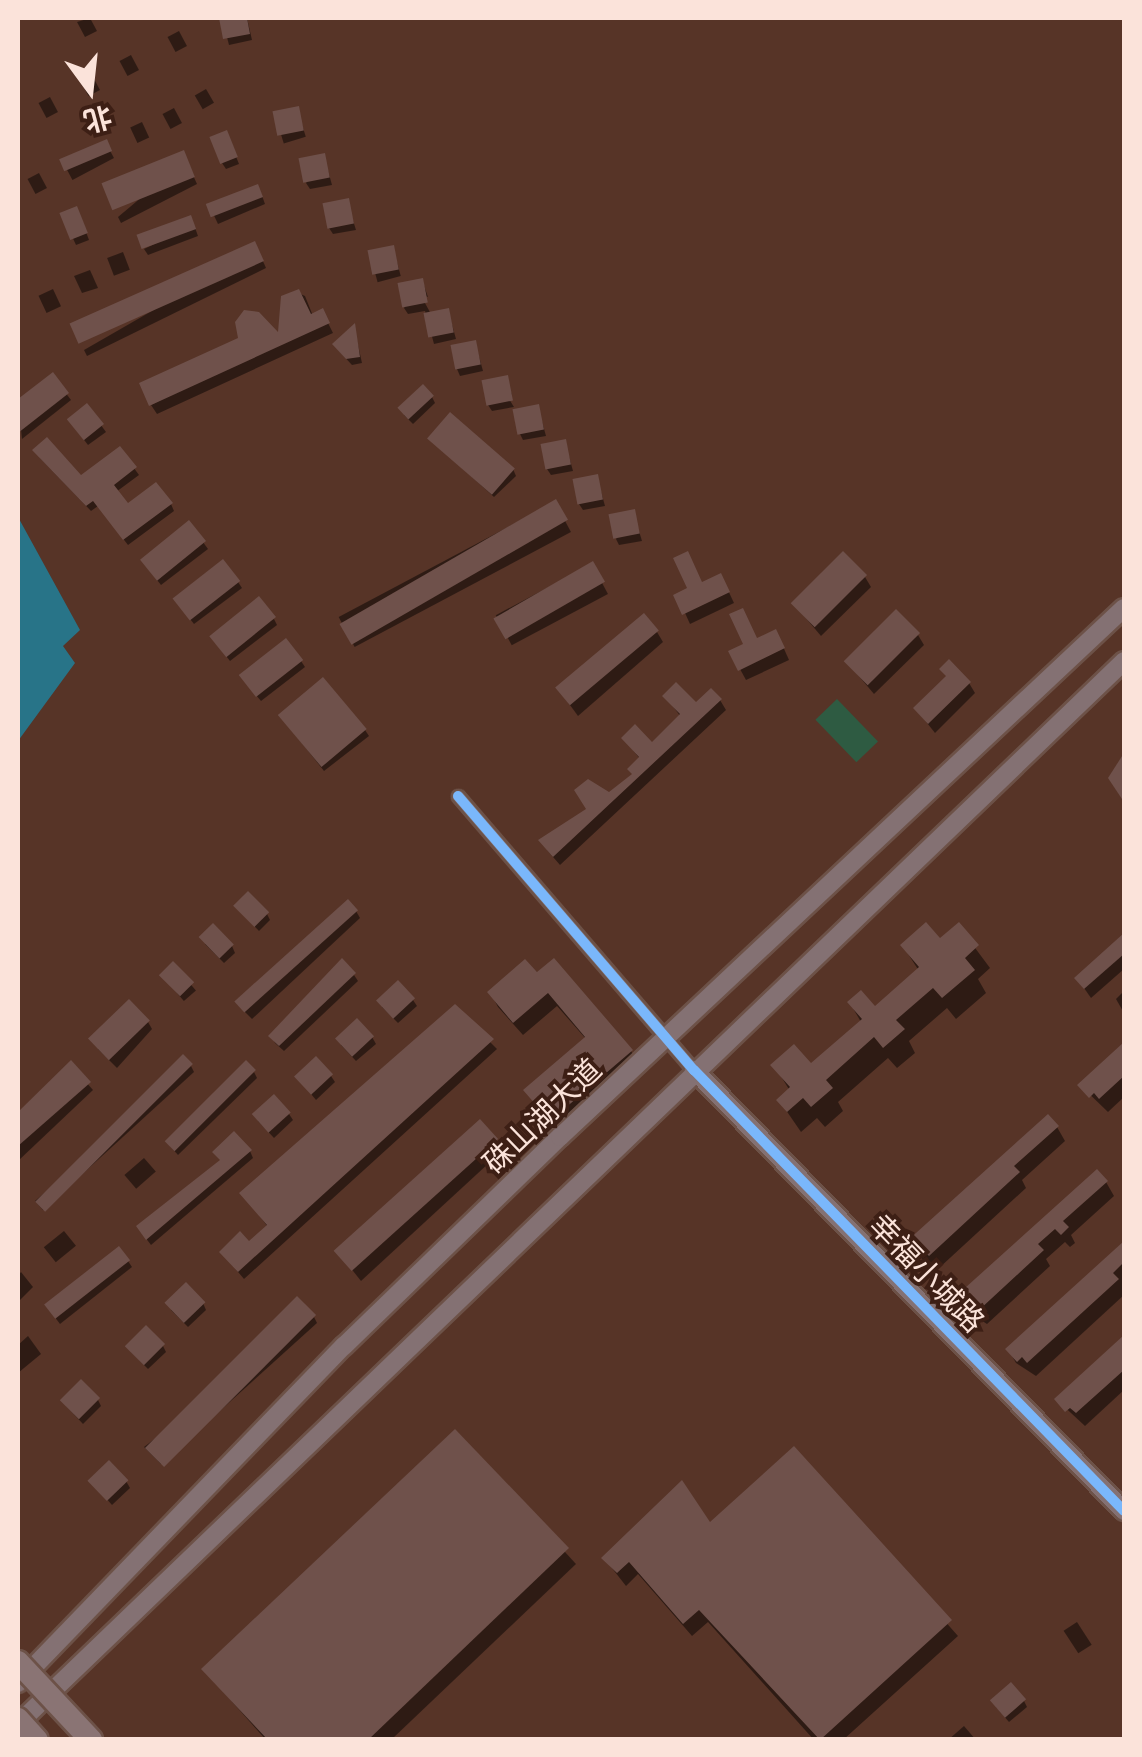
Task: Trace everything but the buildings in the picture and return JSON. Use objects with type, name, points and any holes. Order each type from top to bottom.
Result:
[{"type":"highway","points":[[18,1676],[91,1740]]},
{"type":"highway","points":[[18,1721],[37,1740]]},
{"type":"main road","name":"硃山湖大道","points":[[18,1676],[344,1346],[666,1036],[1124,608]]},
{"type":"main road","points":[[18,1721],[1124,661]]},
{"type":"main road","name":"幸福小城路","points":[[694,1070],[1124,1511]]},
{"type":"main road","points":[[18,1676],[40,1702]]},
{"type":"street","points":[[458,796],[694,1070]]},
{"type":"green space","points":[[837,699],[878,741],[856,762],[815,720]]},
{"type":"water","points":[[18,517],[80,630],[63,646],[75,663],[18,741]]},
{"type":"cycle path","points":[[458,796],[694,1070],[1124,1511]]}]
